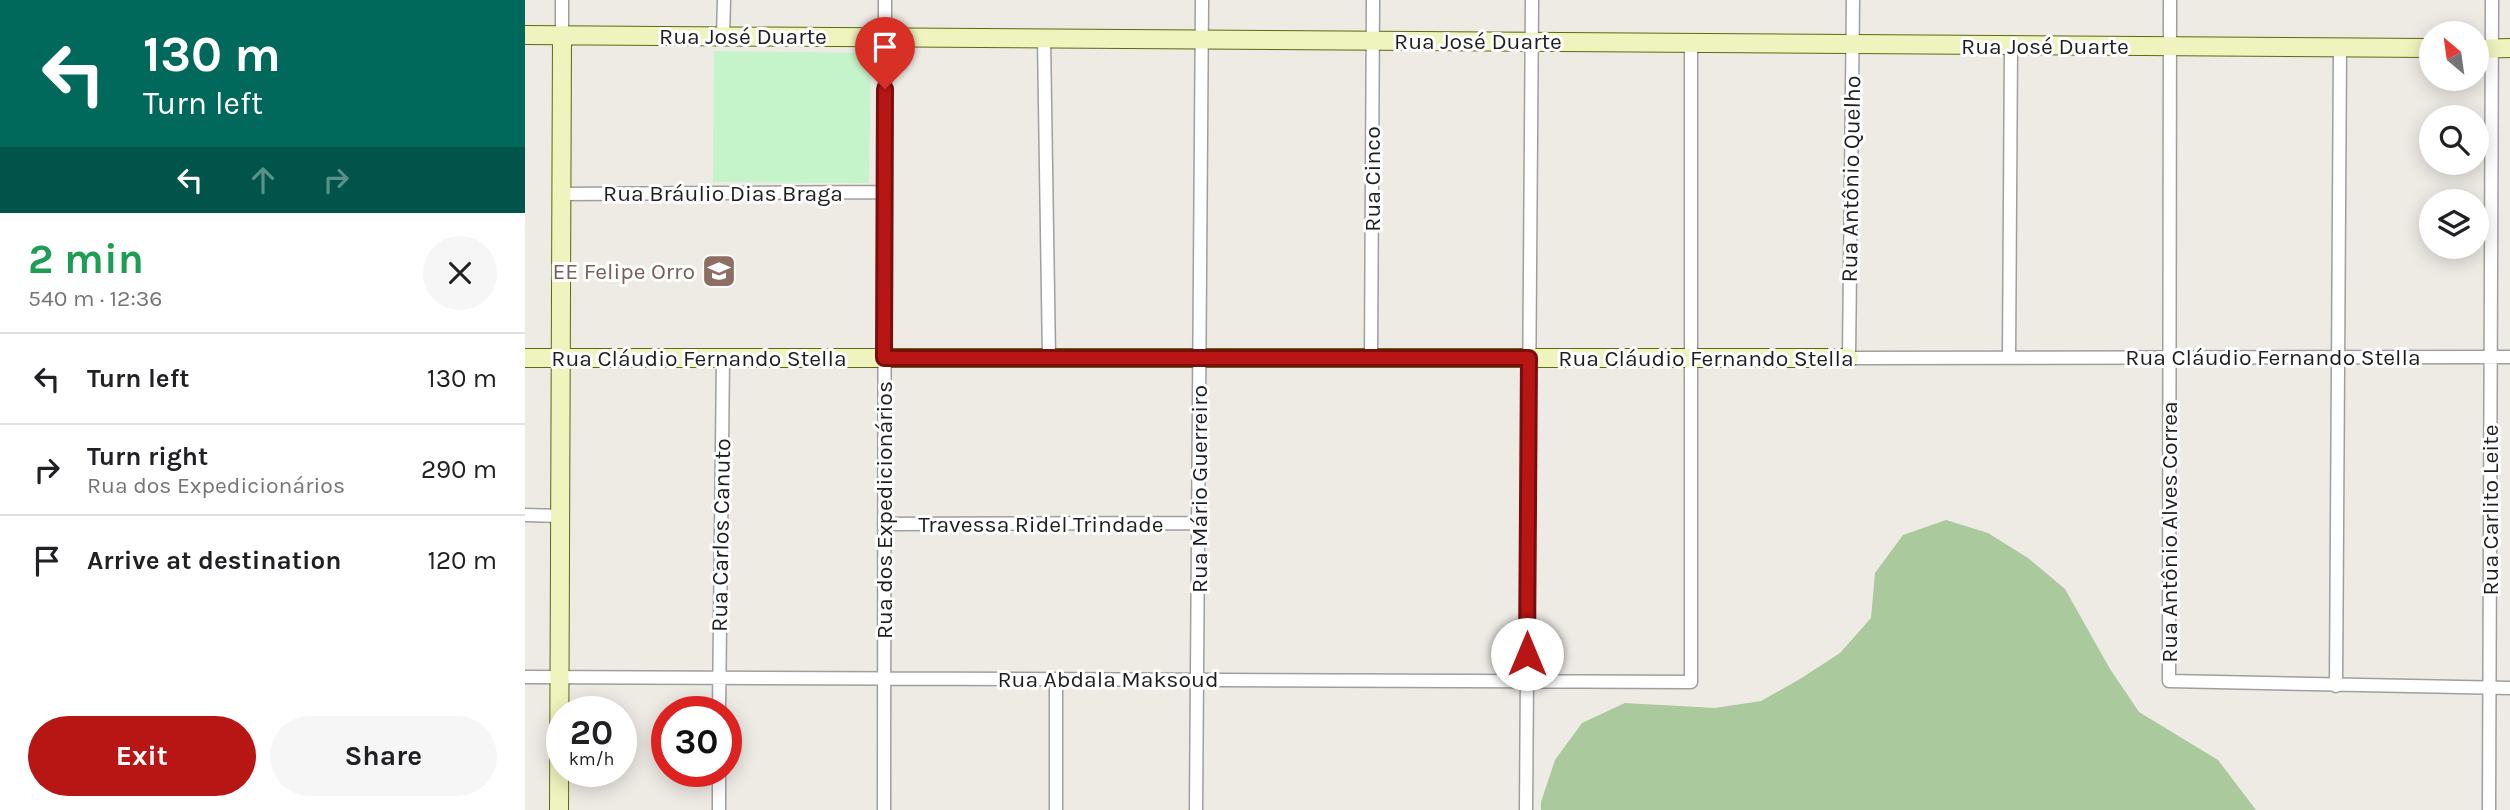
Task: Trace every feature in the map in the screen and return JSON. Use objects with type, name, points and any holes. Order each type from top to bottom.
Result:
[{"type":"street","points":[[559,810],[562,0]]},
{"type":"street","points":[[723,36],[724,0]]},
{"type":"street","name":"Rua dos Expedicionários","points":[[884,810],[885,0]]},
{"type":"street","name":"Rua Mário Guerreiro","points":[[1196,810],[1202,0]]},
{"type":"street","name":"Rua Cinco","points":[[1371,358],[1373,0]]},
{"type":"street","points":[[1526,810],[1532,0]]},
{"type":"street","name":"Rua Antônio Quelho","points":[[1849,358],[1853,0]]},
{"type":"street","name":"Rua Antônio Alves Correa","points":[[2170,0],[2169,681],[2510,688]]},
{"type":"street","name":"Rua Carlito Leite","points":[[2489,810],[2492,0]]},
{"type":"street","name":"Rua José Duarte","points":[[525,35],[2419,48]]},
{"type":"street","points":[[1044,39],[1049,358]]},
{"type":"street","points":[[1690,358],[1691,43]]},
{"type":"street","points":[[2009,358],[2011,45]]},
{"type":"street","points":[[2336,686],[2340,48]]},
{"type":"street","name":"Rua Bráulio Dias Braga","points":[[561,194],[885,192]]},
{"type":"street","name":"Rua Cláudio Fernando Stella","points":[[525,358],[2510,357]]},
{"type":"street","name":"Rua Carlos Canuto","points":[[719,696],[723,358]]},
{"type":"street","name":"Rua Abdala Maksoud","points":[[525,677],[1691,682],[1690,358]]},
{"type":"street","points":[[525,515],[560,516]]},
{"type":"street","name":"Travessa Ridel Trindade","points":[[884,524],[1198,523]]},
{"type":"street","points":[[1056,679],[1056,810]]},
{"type":"street","points":[[719,787],[719,810]]},
{"type":"green space","points":[[714,51],[871,53],[869,183],[713,182]]},
{"type":"green space","points":[[1946,520],[1988,533],[2028,558],[2065,589],[2110,669],[2139,712],[2218,760],[2256,810],[1541,810],[1541,802],[1555,760],[1582,723],[1625,703],[1715,708],[1761,701],[1840,653],[1871,618],[1875,573],[1903,535]]},
{"type":"place","name":"EE Felipe Orro","points":[[719,271]]},
{"type":"route","points":[[885,89],[884,358],[1529,358],[1527,654]]}]
